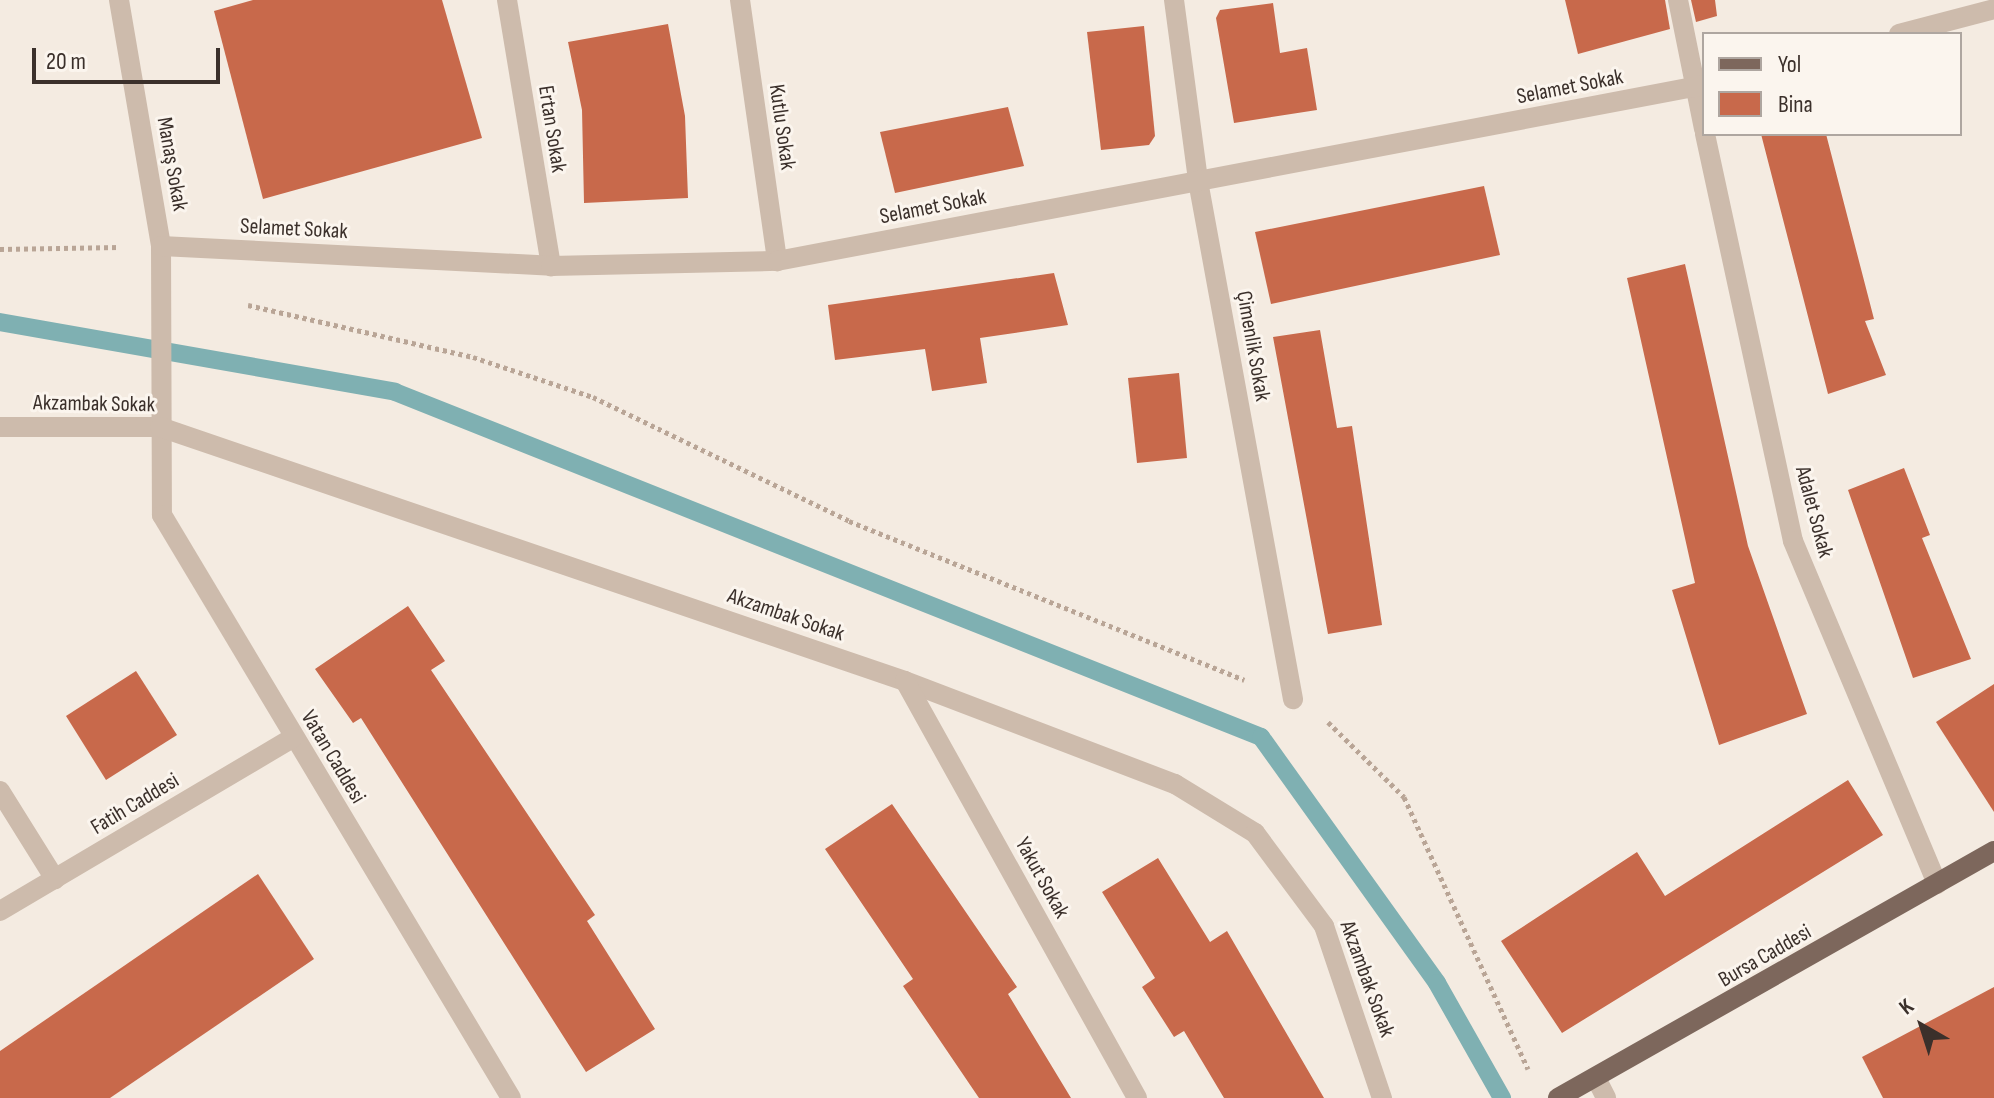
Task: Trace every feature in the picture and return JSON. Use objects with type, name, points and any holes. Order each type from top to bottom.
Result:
[{"type":"main road","name":"Bursa Caddesi","points":[[1560,1096],[1602,1089],[1994,851]]},
{"type":"street","name":"Manaş Sokak","points":[[119,0],[161,246],[163,290]]},
{"type":"street","name":"Ertan Sokak","points":[[507,0],[551,266]]},
{"type":"street","name":"Kutlu Sokak","points":[[740,0],[777,261]]},
{"type":"street","name":"Çimenlik Sokak","points":[[1174,0],[1198,181],[1293,699]]},
{"type":"street","name":"Adalet Sokak","points":[[1678,0],[1700,86]]},
{"type":"street","points":[[1907,32],[1994,9]]},
{"type":"street","name":"Selamet Sokak","points":[[161,246],[551,266],[777,261],[1700,86]]},
{"type":"street","name":"Adalet Sokak","points":[[1706,136],[1793,541],[1937,884]]},
{"type":"street","name":"Vatan Caddesi","points":[[163,290],[162,515],[511,1098]]},
{"type":"street","name":"Akzambak Sokak","points":[[0,427],[160,427],[905,681],[1175,784],[1255,833],[1324,926],[1382,1098]]},
{"type":"street","name":"Yakut Sokak","points":[[905,681],[1137,1098]]},
{"type":"street","name":"Fatih Caddesi","points":[[0,911],[293,738]]},
{"type":"street","points":[[0,791],[55,879]]},
{"type":"path","points":[[0,249],[161,246]]},
{"type":"path","points":[[248,305],[473,357],[593,397],[849,521],[1293,699],[1340,730],[1404,797],[1531,1078]]},
{"type":"building","points":[[253,0],[442,0],[482,138],[263,199],[214,11]]},
{"type":"building","points":[[1565,0],[1665,0],[1670,29],[1578,54]]},
{"type":"building","points":[[1691,0],[1715,0],[1717,16],[1696,22]]},
{"type":"building","points":[[1273,3],[1280,53],[1307,48],[1317,110],[1234,123],[1216,18],[1220,10]]},
{"type":"building","points":[[668,24],[685,116],[688,198],[584,203],[582,110],[568,42]]},
{"type":"building","points":[[1144,26],[1155,136],[1149,145],[1101,150],[1087,32]]},
{"type":"building","points":[[1008,107],[1024,166],[895,193],[880,132]]},
{"type":"building","points":[[1762,136],[1827,136],[1874,319],[1865,321],[1886,375],[1828,394]]},
{"type":"building","points":[[1484,186],[1500,255],[1271,304],[1255,232]]},
{"type":"building","points":[[1685,264],[1748,546],[1807,714],[1719,745],[1672,590],[1695,583],[1627,278]]},
{"type":"building","points":[[1054,273],[1068,325],[980,338],[987,383],[932,391],[925,349],[835,360],[828,305]]},
{"type":"building","points":[[1320,330],[1337,428],[1352,426],[1382,625],[1328,634],[1273,337]]},
{"type":"building","points":[[1179,373],[1187,458],[1137,463],[1128,378]]},
{"type":"building","points":[[1904,468],[1930,535],[1922,538],[1971,659],[1913,678],[1848,490]]},
{"type":"building","points":[[408,606],[445,661],[431,670],[595,915],[587,921],[655,1029],[586,1072],[361,718],[353,723],[315,669]]},
{"type":"building","points":[[136,671],[177,735],[106,780],[66,716]]},
{"type":"building","points":[[1994,684],[1994,812],[1936,722]]},
{"type":"building","points":[[1848,780],[1883,835],[1562,1033],[1501,941],[1637,852],[1665,896]]},
{"type":"building","points":[[892,804],[1017,987],[1008,994],[1071,1098],[979,1098],[903,986],[913,979],[825,849]]},
{"type":"building","points":[[1158,858],[1210,942],[1227,931],[1324,1098],[1224,1098],[1184,1031],[1174,1037],[1142,987],[1155,978],[1102,892]]},
{"type":"building","points":[[258,874],[314,959],[110,1098],[0,1098],[0,1051]]},
{"type":"building","points":[[1994,987],[1994,1098],[1883,1098],[1862,1057]]},
{"type":"waterway","points":[[0,322],[395,392],[1261,737],[1437,983],[1502,1098]]}]
